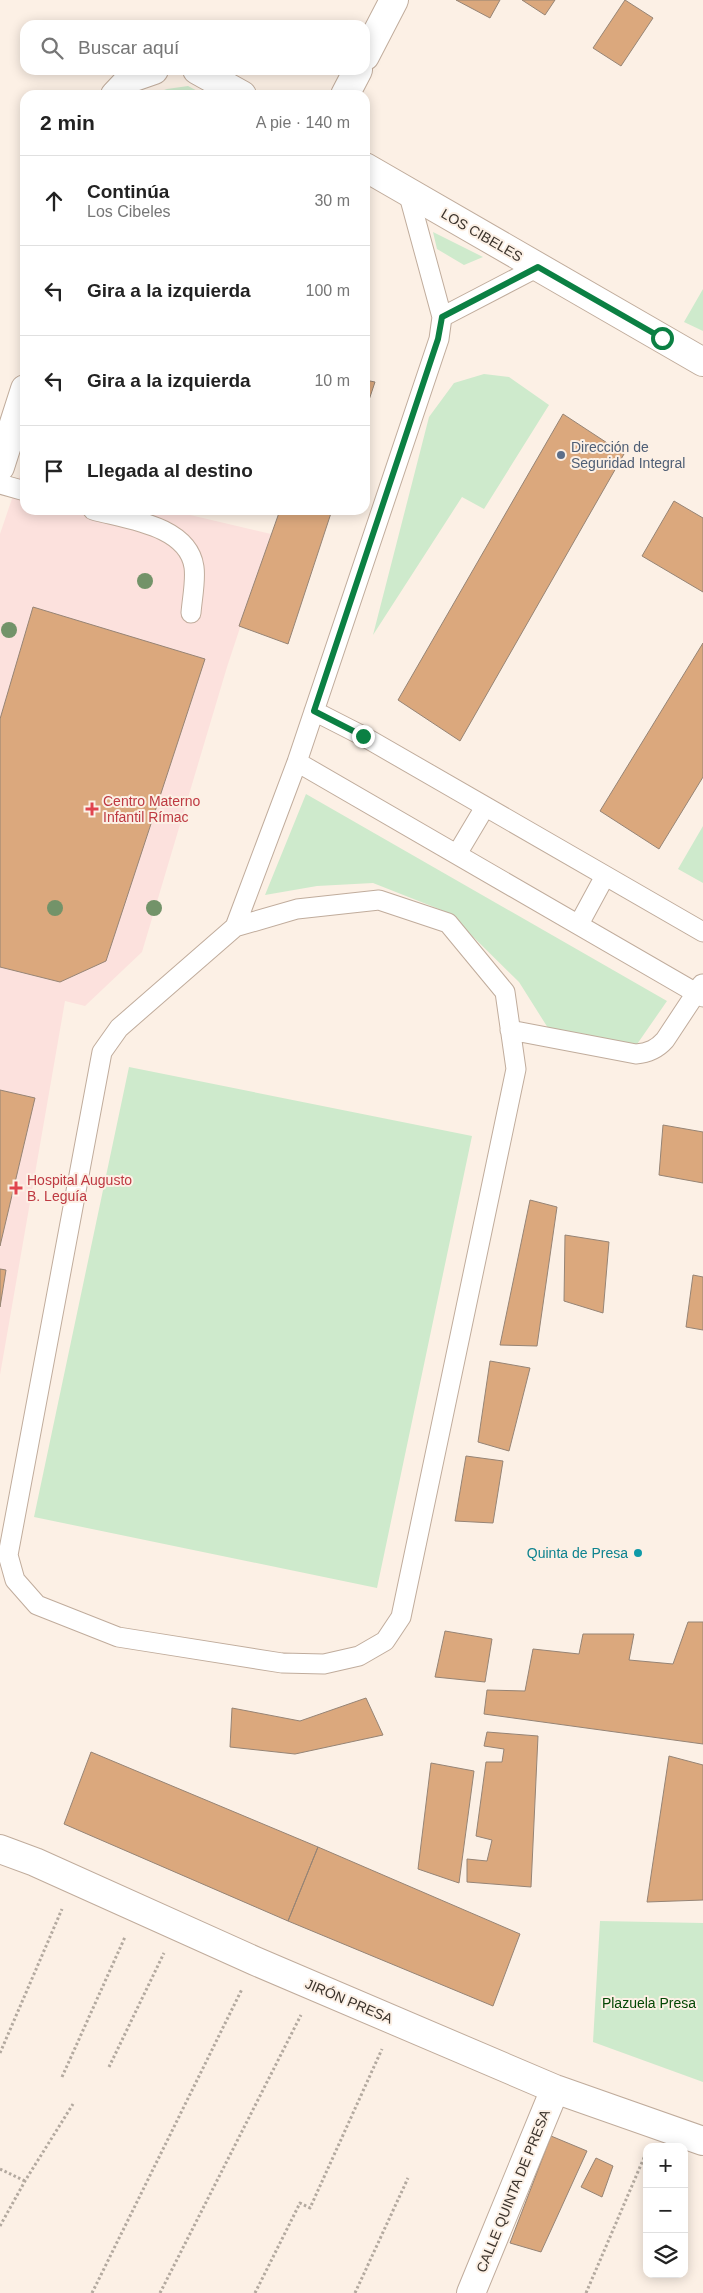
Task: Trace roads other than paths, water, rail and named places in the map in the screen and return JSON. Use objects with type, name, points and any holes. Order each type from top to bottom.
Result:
[{"type":"street","points":[[370,46],[394,0]]},
{"type":"street","points":[[120,90],[131,78],[140,75]]},
{"type":"street","points":[[206,75],[233,90]]},
{"type":"street","points":[[348,90],[355,75]]},
{"type":"street","name":"LOS CIBELES","points":[[370,170],[703,362]]},
{"type":"street","points":[[0,467],[20,405]]},
{"type":"street","name":"JIRÓN PRESA","points":[[0,1849],[35,1862],[255,1961],[555,2089],[703,2141]]},
{"type":"street","name":"CALLE QUINTA DE PRESA","points":[[471,2293],[555,2089]]},
{"type":"lane","points":[[235,927],[297,762],[438,339],[442,317],[408,192]]},
{"type":"lane","points":[[442,317],[538,267]]},
{"type":"lane","points":[[0,484],[20,490]]},
{"type":"lane","points":[[110,515],[163,530],[178,539],[188,552],[194,567],[191,613]]},
{"type":"lane","points":[[314,711],[703,932]]},
{"type":"lane","points":[[297,762],[701,992],[659,1047],[647,1053],[636,1054],[510,1030]]},
{"type":"lane","points":[[458,854],[486,807]]},
{"type":"lane","points":[[580,924],[605,876]]},
{"type":"lane","points":[[379,900],[448,923],[505,992],[516,1069],[402,1617],[385,1641],[359,1656],[324,1664],[282,1663],[118,1637],[37,1605],[15,1580],[8,1555],[102,1052],[119,1028],[235,927],[297,909],[379,900]]},
{"type":"place","name":"Dirección de Seguridad Integral","points":[[561,455]]},
{"type":"place","name":"Centro Materno Infantil Rímac","points":[[92,809]]},
{"type":"place","name":"Hospital Augusto B. Leguía","points":[[16,1188]]},
{"type":"place","name":"Quinta de Presa","points":[[638,1553]]},
{"type":"park label","name":"Plazuela Presa","points":[[649,2003]]}]
